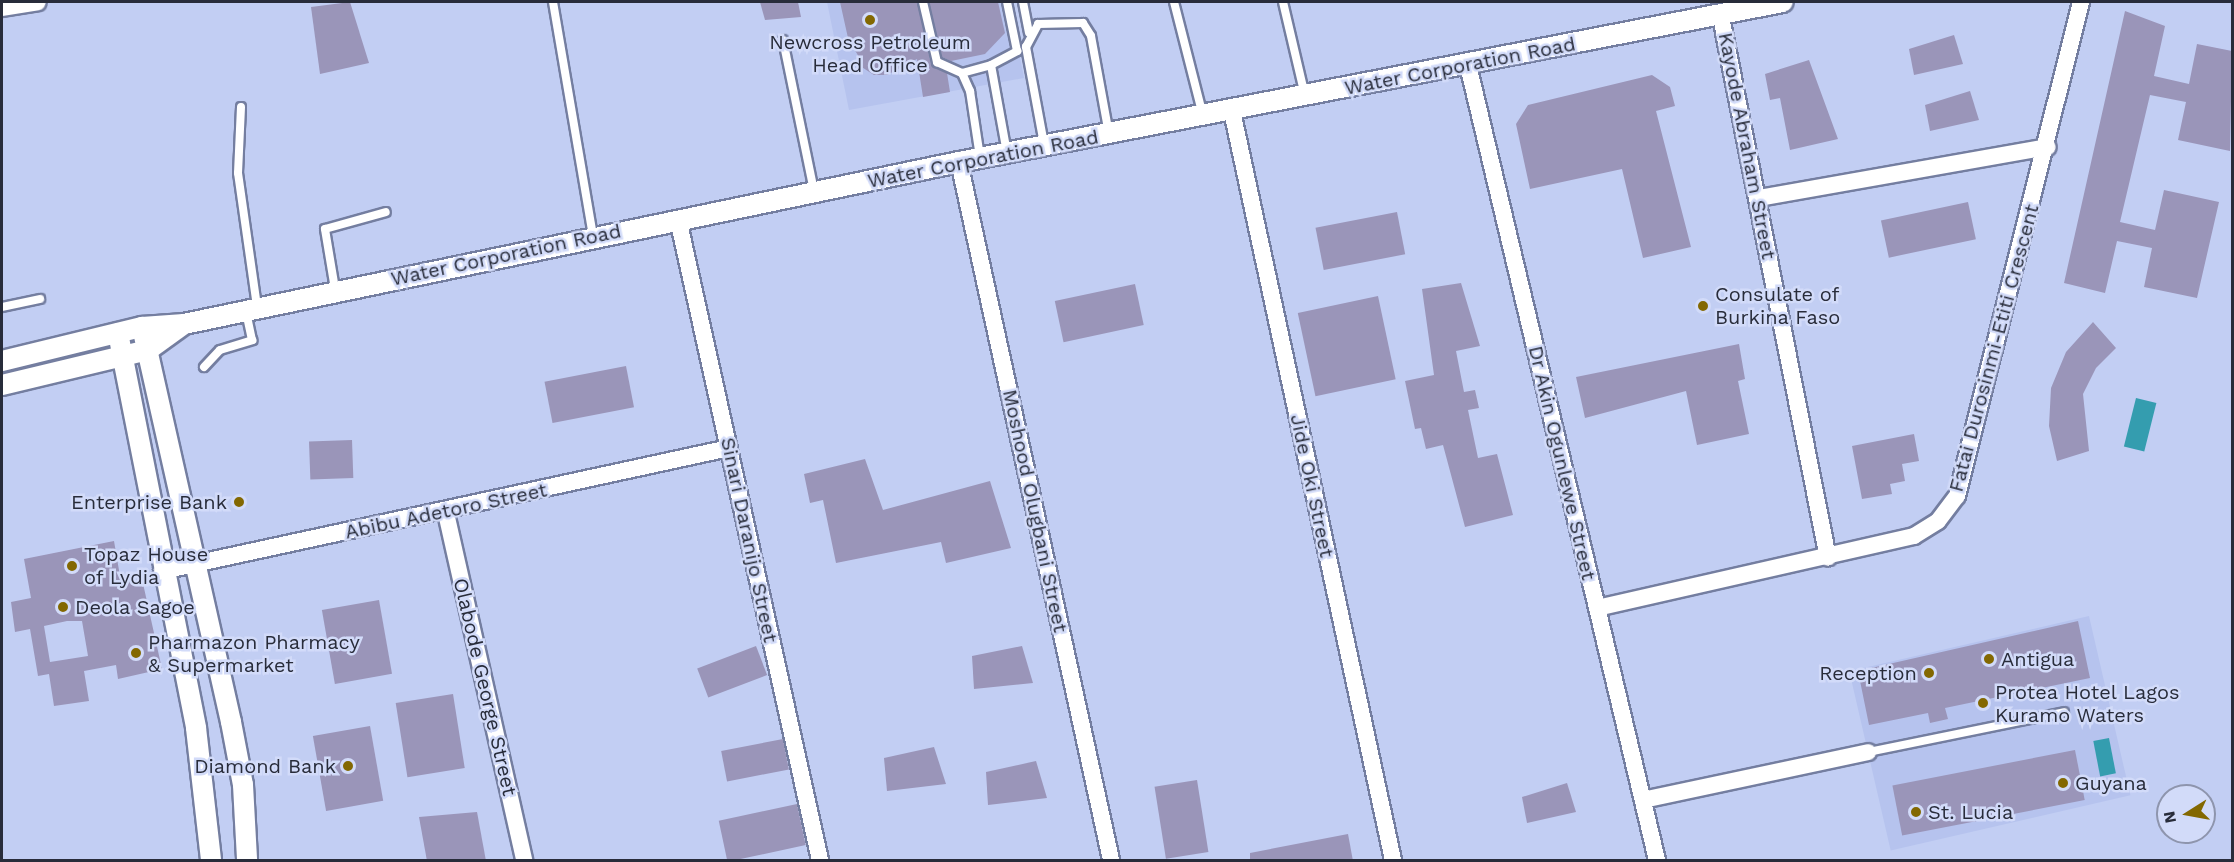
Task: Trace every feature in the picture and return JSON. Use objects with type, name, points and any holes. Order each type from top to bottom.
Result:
[{"type":"street","points":[[2,8],[38,2]]},
{"type":"street","name":"Water Corporation Road","points":[[184,324],[334,289],[959,162],[1721,17],[1783,2]]},
{"type":"street","name":"Fatai Durosinmi-Etiti Crescent","points":[[1597,608],[1828,558],[1914,536],[1938,521],[1957,496],[2048,147],[2081,2]]},
{"type":"street","name":"Kayode Abraham Street","points":[[1721,17],[1759,198],[1828,558]]},
{"type":"street","name":"Dr Akin Ogunlewe Street","points":[[1468,65],[1657,861]]},
{"type":"street","name":"Jide Oki Street","points":[[1232,111],[1393,861]]},
{"type":"street","points":[[1759,198],[2048,147]]},
{"type":"street","name":"Moshood Olugbani Street","points":[[959,162],[1111,861]]},
{"type":"street","name":"Sinari Daranijo Street","points":[[678,219],[820,861]]},
{"type":"street","points":[[2,361],[142,327],[184,324]]},
{"type":"street","points":[[2,385],[148,350],[184,324]]},
{"type":"street","points":[[142,327],[243,785],[247,861]]},
{"type":"street","points":[[118,333],[162,571],[201,754],[211,861]]},
{"type":"street","name":"Abibu Adetoro Street","points":[[162,571],[446,513],[729,448]]},
{"type":"street","name":"Olabode George Street","points":[[446,513],[524,861]]},
{"type":"street","points":[[1643,800],[1868,752]]},
{"type":"lane","points":[[554,2],[593,237]]},
{"type":"lane","points":[[923,2],[937,62],[962,73],[991,65],[1017,51],[1007,2]]},
{"type":"lane","points":[[1023,2],[1029,32],[1026,47],[1044,145]]},
{"type":"lane","points":[[1174,2],[1203,116]]},
{"type":"lane","points":[[1283,2],[1305,96]]},
{"type":"lane","points":[[1029,32],[1038,24],[1083,22],[1090,36],[1109,134]]},
{"type":"lane","points":[[783,40],[814,192]]},
{"type":"lane","points":[[991,65],[1007,153]]},
{"type":"lane","points":[[962,73],[970,91],[980,158]]},
{"type":"lane","points":[[204,367],[220,350],[252,340],[238,173],[241,107]]},
{"type":"lane","points":[[334,289],[325,229],[386,212]]},
{"type":"lane","points":[[2,307],[40,299]]},
{"type":"lane","points":[[1868,752],[2064,712]]},
{"type":"shaded area","points":[[827,2],[1009,2],[1024,78],[849,110]]},
{"type":"shaded area","points":[[2136,398],[2156,403],[2144,452],[2124,447]]},
{"type":"shaded area","name":"Protea Hotel Lagos Kuramo Waters","points":[[2089,616],[2130,795],[1891,851],[1849,671]]},
{"type":"shaded area","points":[[2109,738],[2116,773],[2100,776],[2093,741]]},
{"type":"building","points":[[350,2],[369,63],[320,74],[311,7]]},
{"type":"building","points":[[760,2],[798,2],[801,17],[765,20]]},
{"type":"building","points":[[840,2],[917,2],[931,64],[947,73],[950,92],[923,97],[917,59],[887,75],[874,75],[857,64],[860,59],[848,38]]},
{"type":"building","points":[[929,2],[998,2],[1005,33],[985,54],[951,61],[942,57]]},
{"type":"building","points":[[2125,11],[2165,26],[2154,76],[2189,84],[2197,44],[2232,51],[2230,151],[2178,140],[2186,102],[2150,95],[2120,222],[2155,230],[2164,190],[2219,202],[2197,298],[2144,287],[2152,248],[2117,241],[2105,293],[2064,283]]},
{"type":"building","points":[[1954,35],[1963,64],[1914,75],[1909,49]]},
{"type":"building","points":[[1809,60],[1838,139],[1790,150],[1780,98],[1770,100],[1765,74]]},
{"type":"building","points":[[1652,75],[1670,87],[1675,106],[1656,111],[1691,247],[1643,258],[1622,169],[1530,189],[1516,124],[1528,105]]},
{"type":"building","points":[[1970,91],[1979,120],[1930,131],[1925,105]]},
{"type":"building","points":[[1968,202],[1976,239],[1889,258],[1881,221]]},
{"type":"building","points":[[1397,212],[1405,254],[1324,270],[1316,228]]},
{"type":"building","points":[[1461,283],[1480,346],[1456,351],[1464,392],[1475,390],[1479,408],[1468,410],[1478,458],[1497,454],[1513,515],[1465,527],[1443,445],[1426,449],[1421,428],[1415,429],[1405,381],[1434,375],[1422,289]]},
{"type":"building","points":[[1135,284],[1144,325],[1064,342],[1055,301]]},
{"type":"building","points":[[1378,296],[1396,379],[1315,396],[1298,313]]},
{"type":"building","points":[[2093,322],[2116,348],[2096,368],[2083,394],[2089,451],[2057,461],[2049,426],[2051,388],[2066,352]]},
{"type":"building","points":[[1739,344],[1745,379],[1738,381],[1749,434],[1697,445],[1686,391],[1585,418],[1576,377]]},
{"type":"building","points":[[626,366],[634,407],[553,423],[545,382]]},
{"type":"building","points":[[1914,434],[1919,461],[1902,464],[1905,481],[1890,484],[1892,494],[1862,499],[1852,446]]},
{"type":"building","points":[[352,440],[353,478],[310,479],[309,442]]},
{"type":"building","points":[[865,459],[883,510],[990,481],[1011,548],[946,563],[941,542],[836,563],[823,500],[810,503],[804,474]]},
{"type":"building","points":[[114,541],[121,582],[142,579],[162,669],[118,679],[116,665],[84,671],[89,701],[54,706],[49,674],[38,676],[30,629],[15,632],[11,602],[31,598],[24,559]],"holes":[[[67,621],[82,621],[88,656],[50,662],[44,626]]]},
{"type":"building","points":[[379,600],[392,674],[335,684],[322,610]]},
{"type":"building","points":[[2078,621],[2090,678],[1945,708],[1948,719],[1930,723],[1928,713],[1869,725],[1858,671]]},
{"type":"building","points":[[756,646],[767,675],[708,698],[697,669]]},
{"type":"building","points":[[1022,646],[1033,683],[974,689],[972,656]]},
{"type":"building","points":[[453,694],[465,768],[407,777],[396,703]]},
{"type":"building","name":"Diamond Bank","points":[[370,726],[383,801],[326,811],[313,736]]},
{"type":"building","points":[[783,739],[789,769],[727,781],[721,751]]},
{"type":"building","points":[[934,747],[946,784],[887,791],[884,758]]},
{"type":"building","points":[[2075,750],[2085,800],[1902,836],[1892,785]]},
{"type":"building","points":[[1036,761],[1047,798],[988,805],[986,772]]},
{"type":"building","points":[[1197,780],[1208,852],[1166,859],[1155,787]]},
{"type":"building","points":[[1567,783],[1576,812],[1527,823],[1522,797]]},
{"type":"building","points":[[797,804],[806,845],[727,860],[719,821]]},
{"type":"building","points":[[477,812],[486,861],[427,861],[419,817]]},
{"type":"building","points":[[1348,834],[1353,861],[1250,861],[1250,853]]},
{"type":"place","name":"Newcross Petroleum Head Office","points":[[870,20]]},
{"type":"place","name":"Consulate of Burkina Faso","points":[[1703,306]]},
{"type":"place","name":"Enterprise Bank","points":[[239,502]]},
{"type":"place","name":"Topaz House of Lydia","points":[[72,566]]},
{"type":"place","name":"Deola Sagoe","points":[[63,607]]},
{"type":"place","name":"Pharmazon Pharmacy & Supermarket","points":[[136,653]]},
{"type":"place","name":"Antigua","points":[[1989,659]]},
{"type":"place","name":"Reception","points":[[1929,673]]},
{"type":"place","name":"Protea Hotel Lagos Kuramo Waters","points":[[1983,703]]},
{"type":"place","name":"Diamond Bank","points":[[348,766]]},
{"type":"place","name":"Guyana","points":[[2063,783]]},
{"type":"place","name":"St. Lucia","points":[[1916,812]]}]
